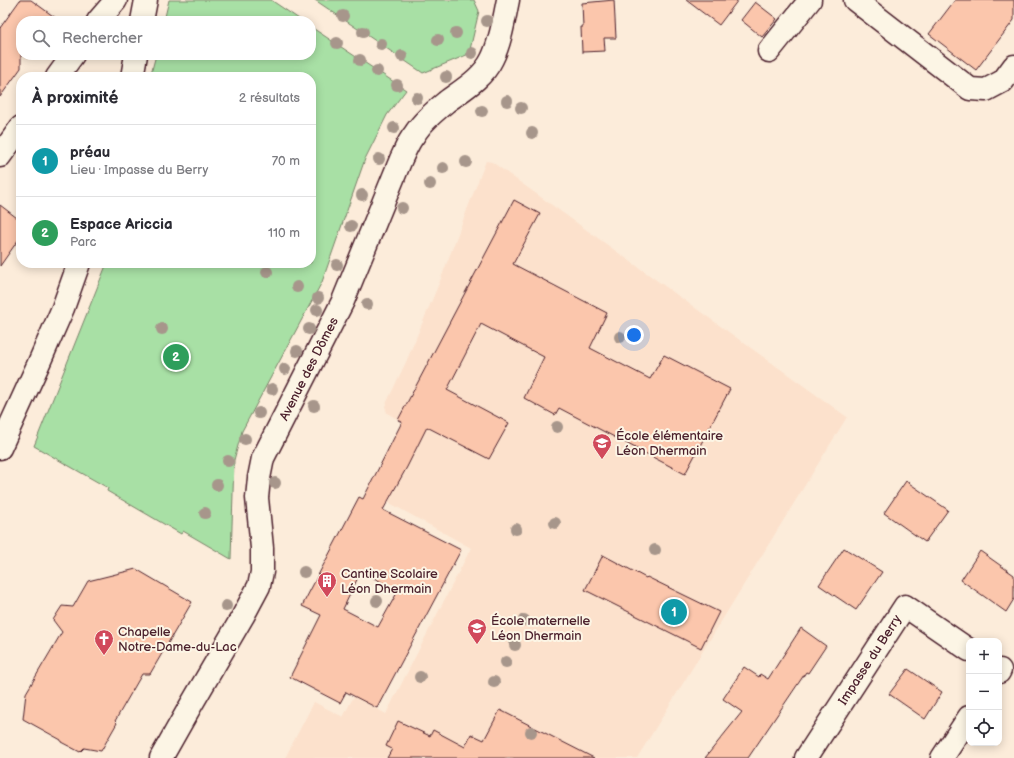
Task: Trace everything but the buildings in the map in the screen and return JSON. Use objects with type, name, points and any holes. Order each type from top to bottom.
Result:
[{"type":"street","points":[[102,16],[116,0]]},
{"type":"street","points":[[143,16],[146,0]]},
{"type":"street","name":"Avenue des Dômes","points":[[161,758],[259,586],[262,572],[262,554],[256,498],[258,478],[263,458],[343,301],[401,159],[413,135],[425,121],[445,103],[470,85],[492,60],[498,45],[508,0]]},
{"type":"street","points":[[770,52],[810,0]]},
{"type":"street","points":[[855,0],[970,89],[986,90],[1003,81],[1014,66]]},
{"type":"street","points":[[61,72],[70,60]]},
{"type":"street","points":[[133,72],[135,60]]},
{"type":"street","points":[[0,156],[16,134]]},
{"type":"street","points":[[0,448],[48,343],[63,308],[77,268]]},
{"type":"street","name":"Impasse du Berry","points":[[806,758],[905,606],[966,648]]},
{"type":"street","points":[[942,758],[966,722]]},
{"type":"shaded area","name":"École élémentaire Léon Dhermain","points":[[486,161],[492,162],[847,417],[637,758],[285,758],[314,702],[343,717],[354,696],[386,714],[471,548],[368,491],[382,466],[380,465],[394,437],[396,437],[404,423],[387,413],[385,406],[406,362],[440,281]]},
{"type":"green space","points":[[169,0],[271,0],[295,16],[165,16]]},
{"type":"green space","points":[[315,0],[474,0],[479,11],[469,54],[423,73]]},
{"type":"green space","points":[[316,30],[406,90],[387,115],[365,159],[322,282],[242,431],[234,460],[231,559],[183,531],[181,534],[107,491],[108,488],[34,446],[105,268],[316,268],[316,72],[151,72],[155,60],[316,60]]},
{"type":"place","name":"Espace Ariccia","points":[[176,357]]},
{"type":"place","name":"École élémentaire Léon Dhermain","points":[[602,460]]},
{"type":"place","name":"Cantine Scolaire Léon Dhermain","points":[[327,598]]},
{"type":"place","name":"préau","points":[[674,612]]},
{"type":"place","name":"École maternelle Léon Dhermain","points":[[477,645]]},
{"type":"place","name":"Chapelle Notre-Dame-du-Lac","points":[[104,656]]}]
